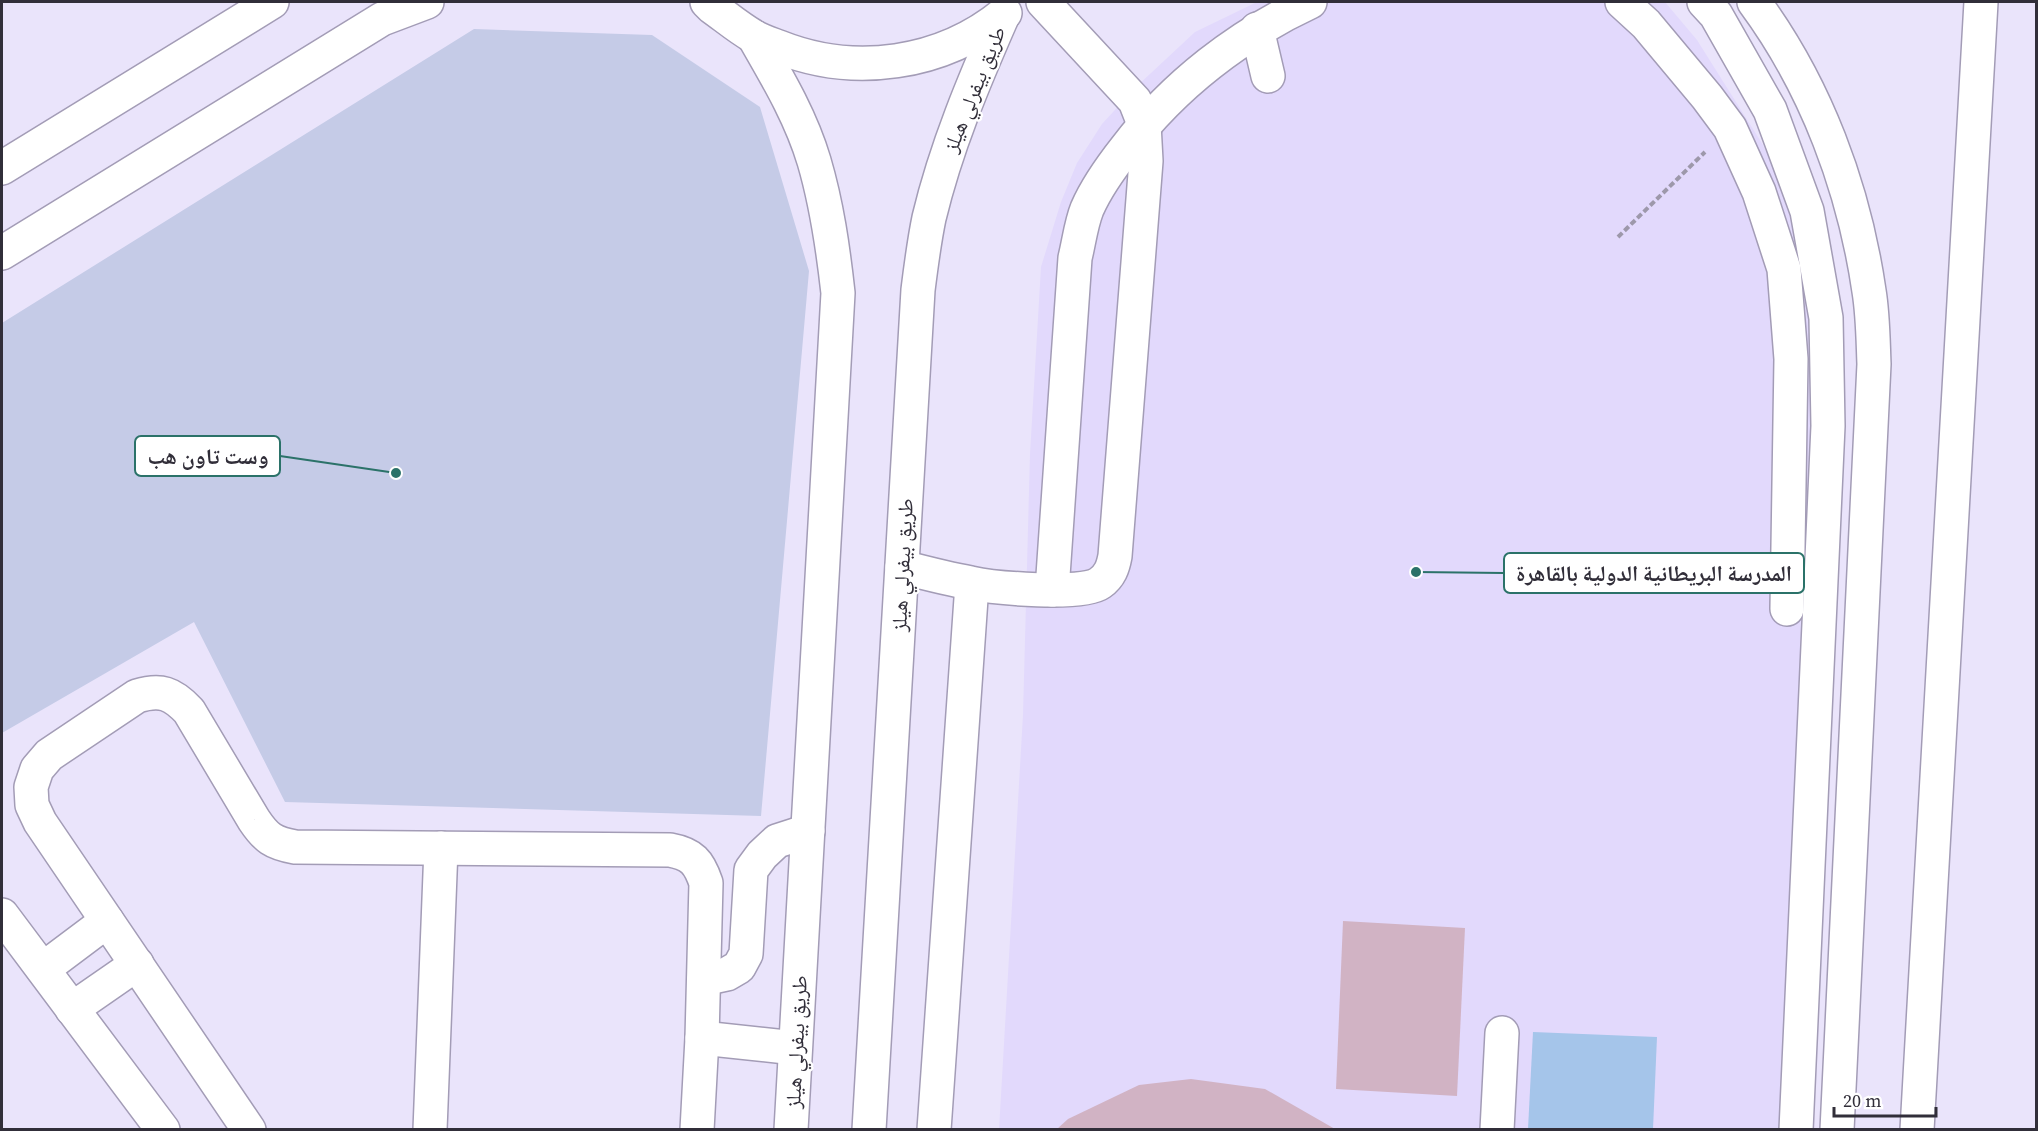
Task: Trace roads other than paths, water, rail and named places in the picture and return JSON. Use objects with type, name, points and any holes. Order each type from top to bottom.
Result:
[{"type":"street","points":[[2,168],[272,2]]},
{"type":"street","points":[[2,253],[382,19],[427,2]]},
{"type":"street","points":[[707,2],[754,37],[803,57],[855,65],[908,60],[958,43],[1010,8]]},
{"type":"street","points":[[902,567],[972,584],[1052,590],[1081,589],[1098,584],[1112,571],[1146,161],[1144,124],[1134,101],[1121,84],[1042,2]]},
{"type":"street","points":[[1052,590],[1075,258],[1087,210],[1108,170],[1144,124],[1207,65],[1257,29],[1310,2]]},
{"type":"street","points":[[1622,2],[1646,24],[1730,128],[1759,192],[1784,269],[1791,359],[1787,609]]},
{"type":"street","points":[[1704,2],[1716,15],[1770,110],[1807,211],[1826,318],[1828,426],[1796,1130]]},
{"type":"street","points":[[1754,2],[1772,26],[1807,89],[1836,154],[1857,222],[1870,305],[1874,364],[1837,1130]]},
{"type":"street","points":[[1917,1130],[1981,2]]},
{"type":"street","name":"طريق بيفرلي هيلز","points":[[869,1130],[918,291],[929,219],[948,150],[973,83],[1010,8]]},
{"type":"street","points":[[1257,29],[1268,76]]},
{"type":"street","name":"طريق بيفرلي هيلز","points":[[754,37],[788,97],[814,160],[831,225],[838,293],[791,1130]]},
{"type":"street","points":[[1707,97],[1746,68]]},
{"type":"street","points":[[934,1130],[972,584]]},
{"type":"street","points":[[249,1130],[40,822],[32,805],[31,787],[37,769],[49,754],[137,696],[151,692],[165,693],[179,700],[189,711],[254,820],[264,834],[278,844],[294,847],[670,849],[684,852],[700,865],[706,883],[702,1038],[696,1130]]},
{"type":"street","points":[[704,979],[727,974],[739,967],[746,954],[751,870],[777,840],[808,831]]},
{"type":"street","points":[[430,1130],[441,848]]},
{"type":"street","points":[[2,915],[163,1130]]},
{"type":"street","points":[[43,969],[107,921]]},
{"type":"street","points":[[72,1008],[137,964]]},
{"type":"street","points":[[1497,1130],[1502,1033]]},
{"type":"street","points":[[702,1038],[795,1048]]},
{"type":"water","points":[[1533,1032],[1657,1037],[1653,1129],[1528,1129]]},
{"type":"place","name":"وست تاون هب","points":[[396,473]]},
{"type":"place","name":"المدرسة البريطانية الدولية بالقاهرة","points":[[1416,572]]}]
